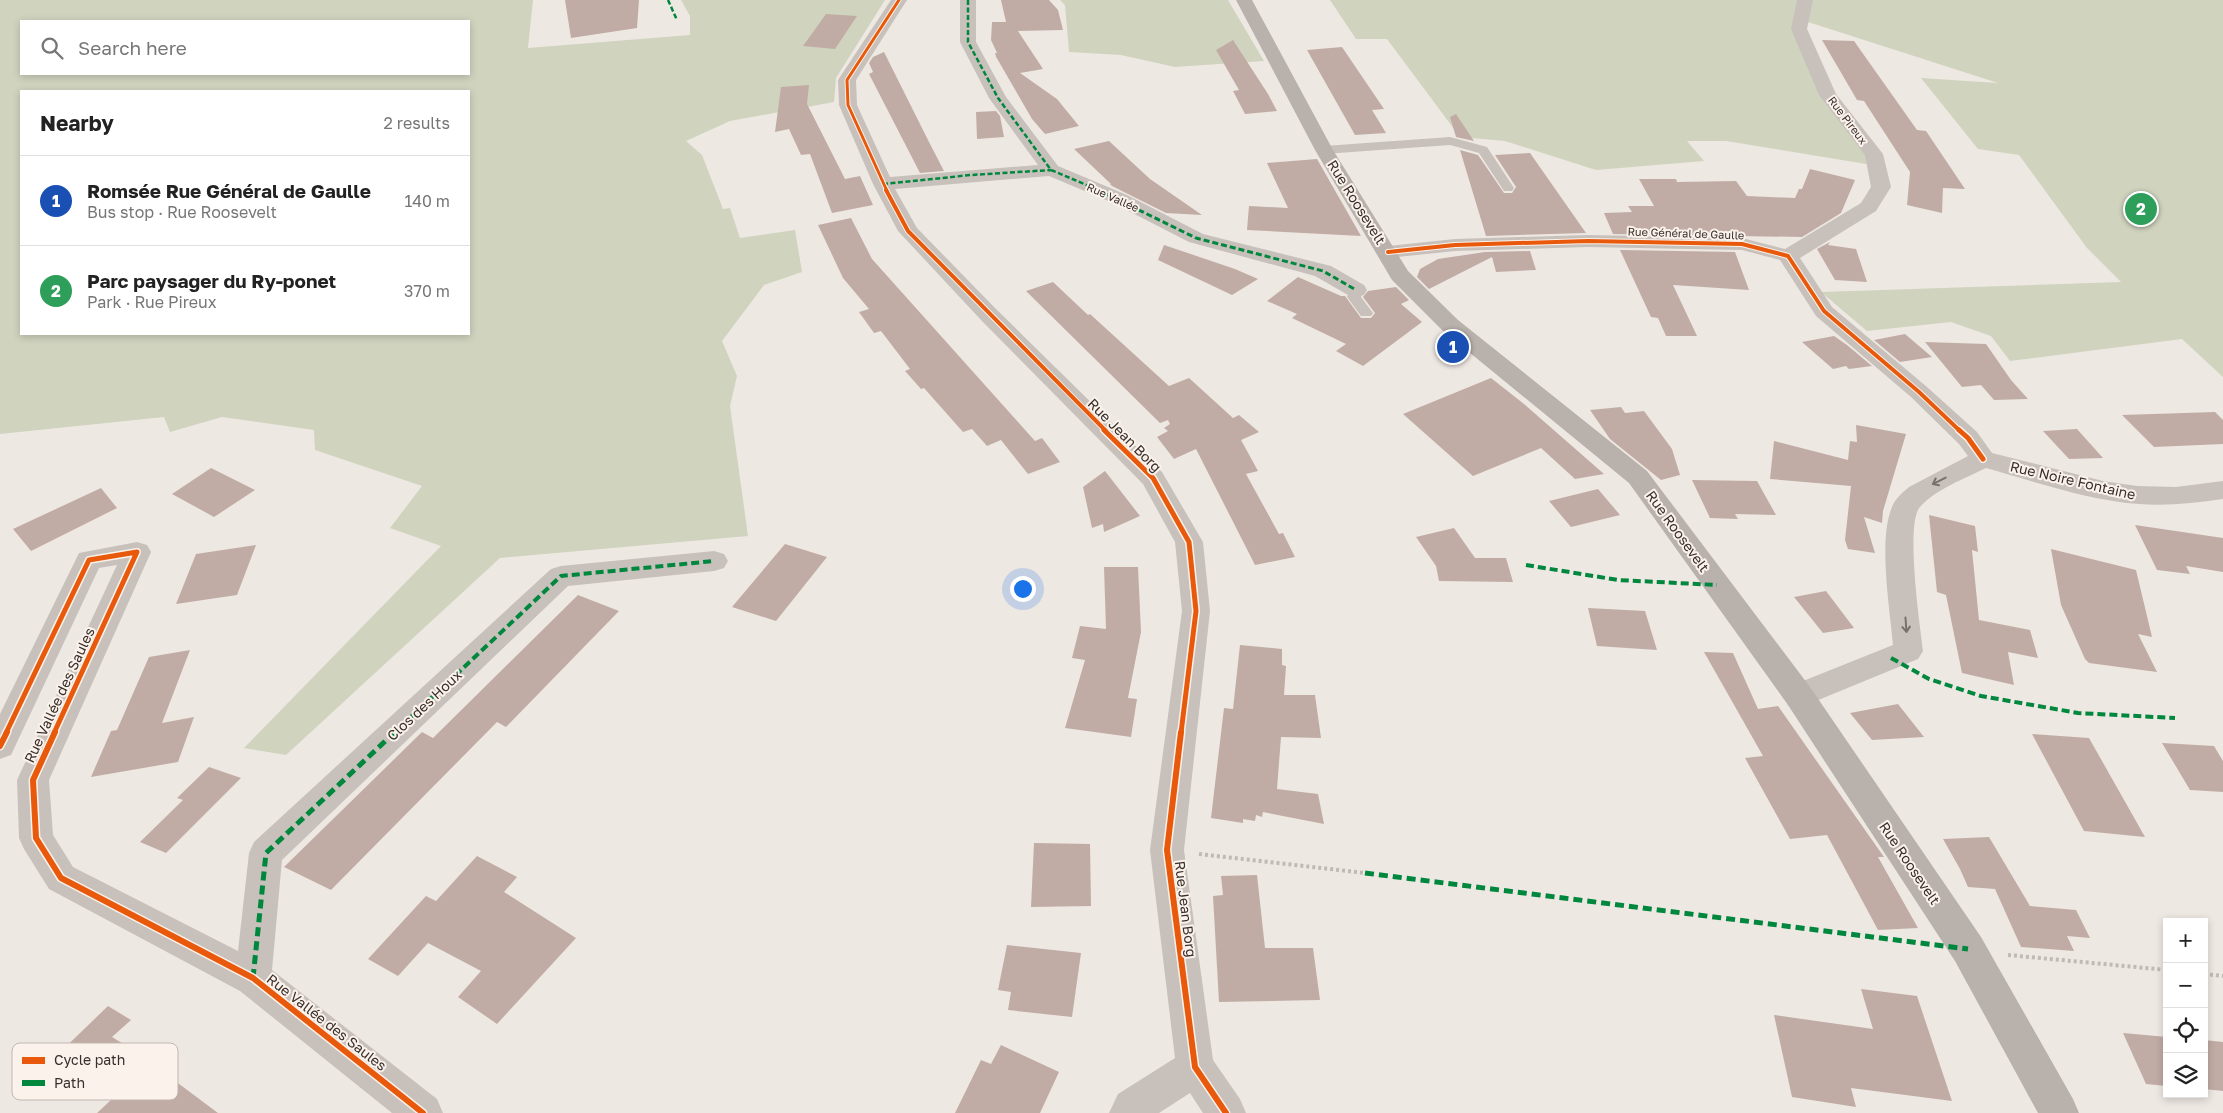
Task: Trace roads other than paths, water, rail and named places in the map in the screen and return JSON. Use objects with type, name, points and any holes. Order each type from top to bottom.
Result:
[{"type":"main road","name":"Rue Roosevelt","points":[[1244,0],[1324,150],[1400,274],[1450,325],[1516,376],[1638,477],[1799,696],[1968,949],[2059,1113]]},
{"type":"street","name":"Rue Jean Borg","points":[[899,0],[847,80],[848,105],[883,184],[908,231],[989,315],[1153,478],[1189,542],[1196,611],[1166,850],[1195,1067],[1226,1113]]},
{"type":"street","points":[[968,0],[968,42],[998,98],[1051,170]]},
{"type":"street","name":"Rue Pireux","points":[[1788,256],[1869,207],[1881,187],[1874,154],[1828,95],[1800,29],[1804,0]]},
{"type":"street","points":[[883,184],[971,174],[1051,170]]},
{"type":"street","name":"Rue Vallée","points":[[1051,170],[1120,199],[1196,238],[1323,271],[1356,290]]},
{"type":"street","name":"Rue Général de Gaulle","points":[[1388,252],[1455,245],[1588,241],[1742,244],[1788,256]]},
{"type":"street","points":[[1788,256],[1824,311],[1940,412],[1968,438],[1983,458],[1928,487],[1906,506],[1900,531],[1908,651],[1799,696]]},
{"type":"street","name":"Rue Noire Fontaine","points":[[1983,458],[2103,490],[2137,495],[2176,496],[2223,490]]},
{"type":"street","name":"Rue Vallée des Saules","points":[[0,746],[89,560],[137,552],[33,780],[36,838],[61,878],[253,978],[423,1113]]},
{"type":"street","name":"Clos des Houx","points":[[253,978],[266,853],[560,576],[714,561]]},
{"type":"street","points":[[1129,1113],[1132,1108],[1195,1067]]},
{"type":"lane","points":[[1324,150],[1450,141],[1483,150],[1508,188]]},
{"type":"lane","points":[[1356,290],[1354,297],[1366,313]]},
{"type":"place","name":"Parc paysager du Ry-ponet","points":[[2141,209]]},
{"type":"place","name":"Romsée Rue Général de Gaulle","points":[[1453,347]]}]
